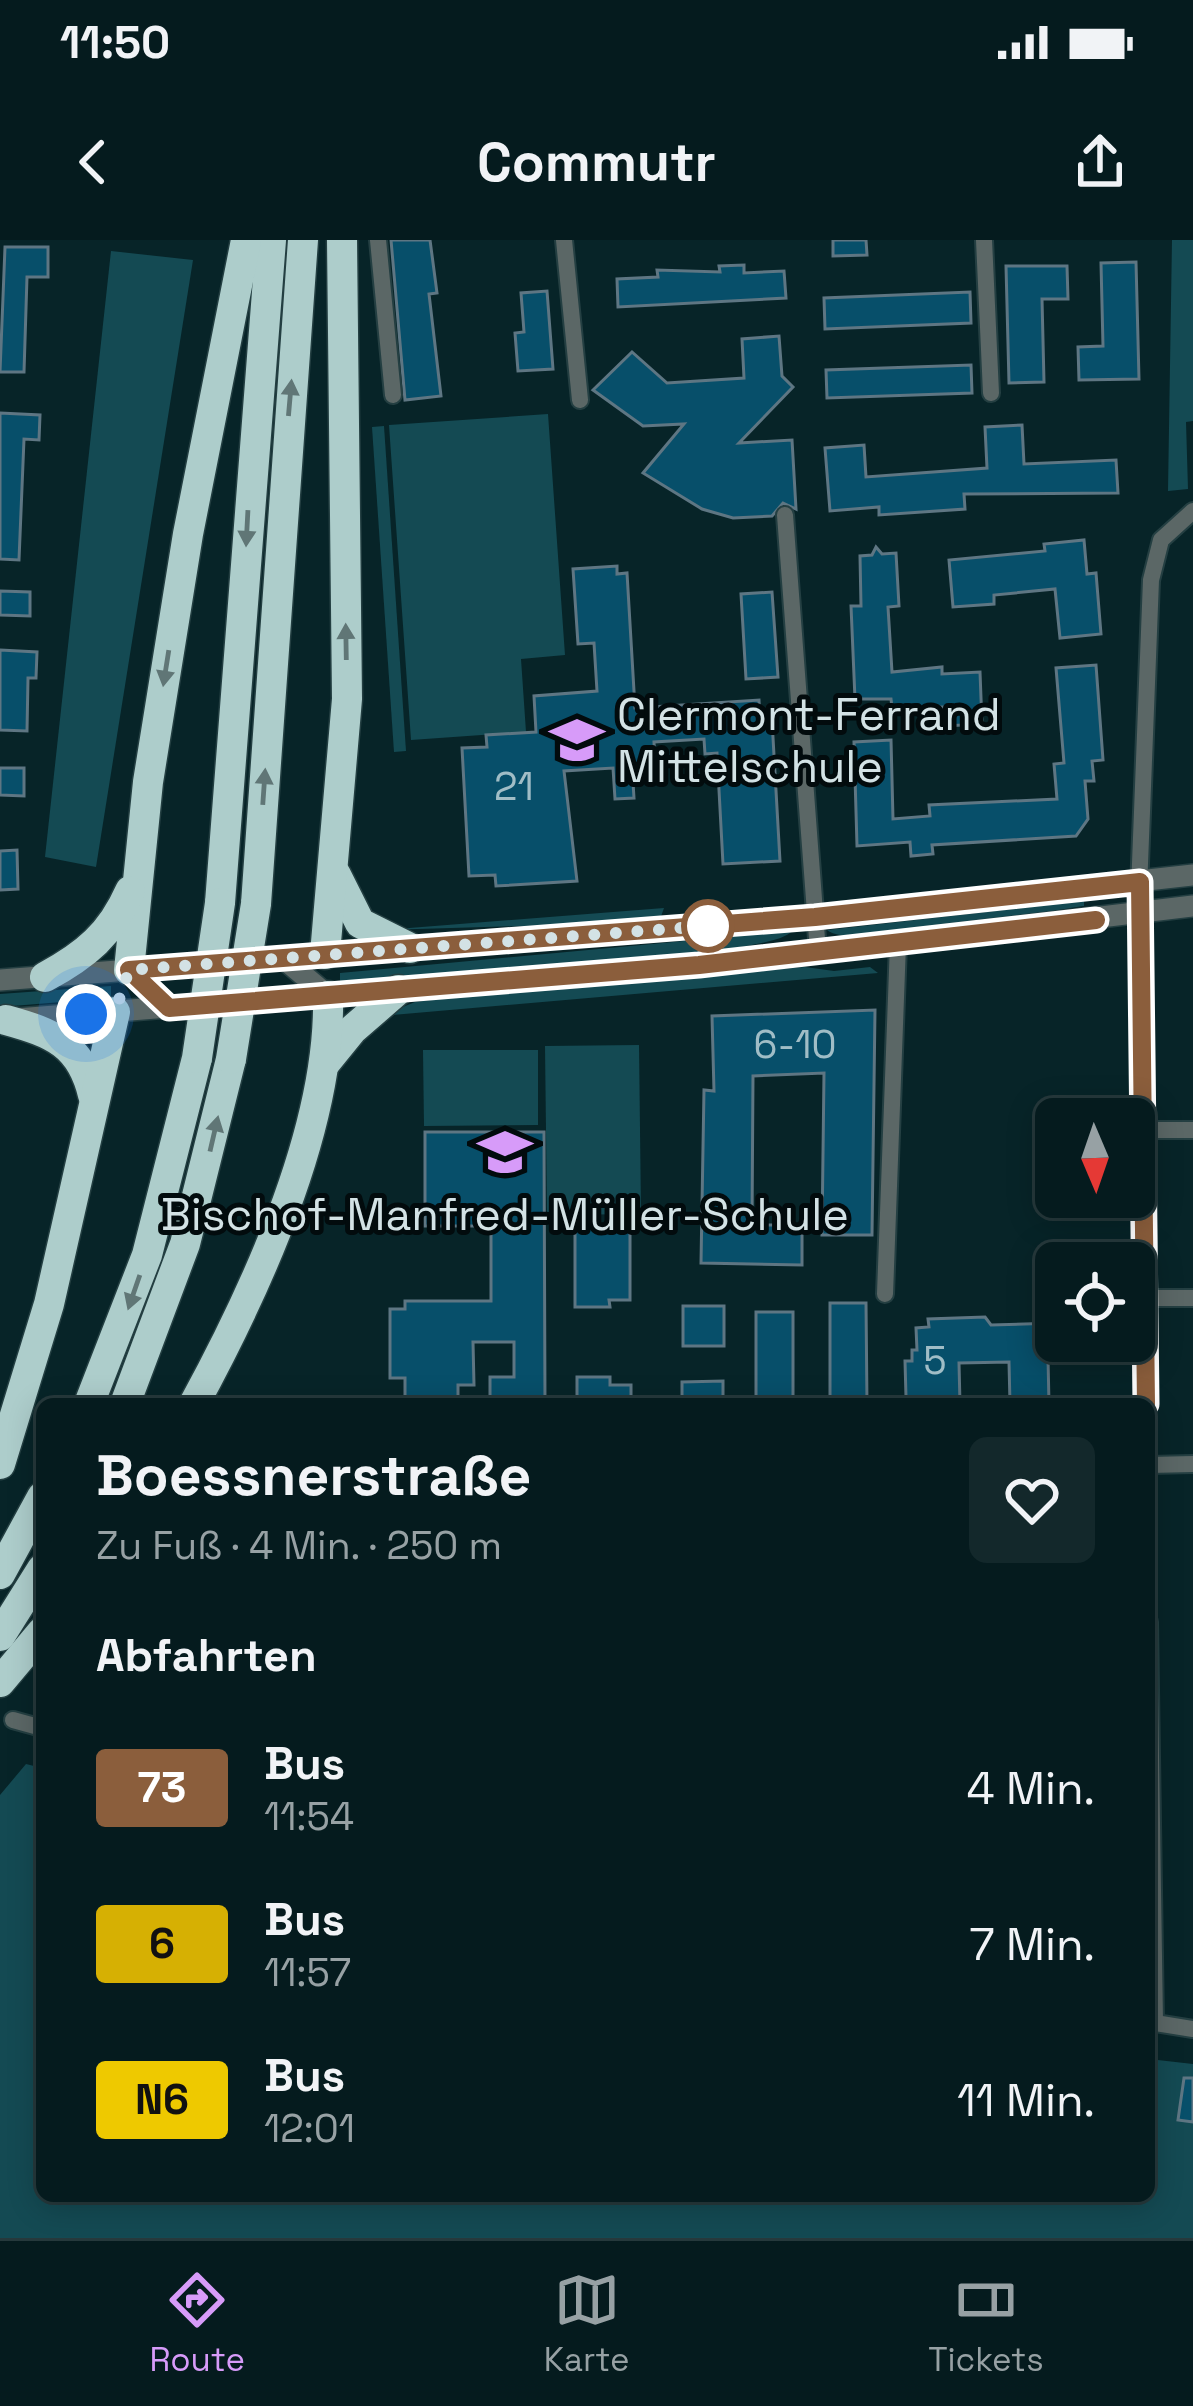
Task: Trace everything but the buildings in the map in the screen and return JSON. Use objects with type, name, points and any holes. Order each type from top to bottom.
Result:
[{"type":"highway","points":[[129,970],[135,880],[188,534],[246,240]]},
{"type":"highway","points":[[91,1398],[147,1255],[197,1058],[220,903],[271,240]]},
{"type":"highway","points":[[127,1398],[185,1244],[231,1059],[256,904],[303,240]]},
{"type":"highway","points":[[325,954],[336,875],[347,699],[342,240]]},
{"type":"highway","points":[[336,875],[360,923],[410,948]]},
{"type":"highway","points":[[45,977],[107,934],[135,880]]},
{"type":"highway","points":[[326,1062],[352,1030],[398,990]]},
{"type":"highway","points":[[197,1398],[258,1271],[326,1062],[328,996]]},
{"type":"highway","points":[[0,1464],[49,1304],[115,1012]]},
{"type":"highway","points":[[3,1020],[67,1042],[87,1070],[93,1095]]},
{"type":"highway","points":[[0,1574],[36,1508]]},
{"type":"highway","points":[[0,1636],[36,1579]]},
{"type":"highway","points":[[0,1682],[36,1639]]},
{"type":"street","points":[[378,240],[394,395]]},
{"type":"street","points":[[565,240],[580,400]]},
{"type":"street","points":[[984,240],[991,394]]},
{"type":"street","points":[[1141,1098],[1138,915],[1151,580],[1161,540],[1173,524],[1193,511]]},
{"type":"street","points":[[785,515],[818,952]]},
{"type":"street","points":[[0,980],[815,917],[1193,875]]},
{"type":"street","points":[[3,1020],[818,952],[1193,906]]},
{"type":"street","points":[[885,1294],[898,944]]},
{"type":"street","points":[[325,954],[328,996]]},
{"type":"street","points":[[283,958],[328,996]]},
{"type":"street","points":[[129,970],[169,1008]]},
{"type":"street","points":[[115,1012],[129,970]]},
{"type":"street","points":[[1155,1130],[1193,1130]]},
{"type":"street","points":[[1155,1298],[1193,1298]]},
{"type":"street","points":[[1145,1362],[1146,1398]]},
{"type":"street","points":[[1155,1465],[1193,1464]]},
{"type":"street","points":[[13,1720],[36,1727]]},
{"type":"street","points":[[1155,2023],[1193,2029]]},
{"type":"shaded area","points":[[1172,240],[1193,240],[1193,421],[1186,422],[1188,489],[1168,491]]},
{"type":"shaded area","points":[[111,251],[193,260],[96,867],[45,857]]},
{"type":"shaded area","points":[[548,414],[565,655],[521,659],[526,732],[411,740],[389,425]]},
{"type":"shaded area","points":[[384,426],[406,751],[394,752],[372,427]]},
{"type":"shaded area","points":[[1084,901],[1084,906],[909,934],[844,936],[827,930]]},
{"type":"shaded area","points":[[664,908],[659,922],[384,930]]},
{"type":"shaded area","points":[[792,931],[774,940],[687,958],[340,987],[340,973]]},
{"type":"shaded area","points":[[805,967],[834,971],[870,967],[878,973],[381,1016],[415,1002],[447,998]]},
{"type":"shaded area","points":[[111,986],[111,998],[0,1007],[0,994]]},
{"type":"shaded area","points":[[639,1045],[641,1214],[547,1215],[545,1046]]},
{"type":"shaded area","points":[[423,1050],[538,1050],[538,1125],[424,1126]]},
{"type":"shaded area","points":[[26,1764],[36,1766],[36,2202],[1155,2202],[1155,2060],[1193,2064],[1193,2238],[0,2238],[0,1795]]},
{"type":"bus line","name":"73","points":[[1096,920],[699,965],[169,1008],[129,970],[815,917],[1140,882],[1146,1398]]},
{"type":"place","name":"Clermont-Ferrand Mittelschule","points":[[577,740]]},
{"type":"place","name":"Bischof-Manfred-Müller-Schule","points":[[505,1152]]},
{"type":"route","points":[[86,1014],[115,1012],[129,970],[708,926]]}]
